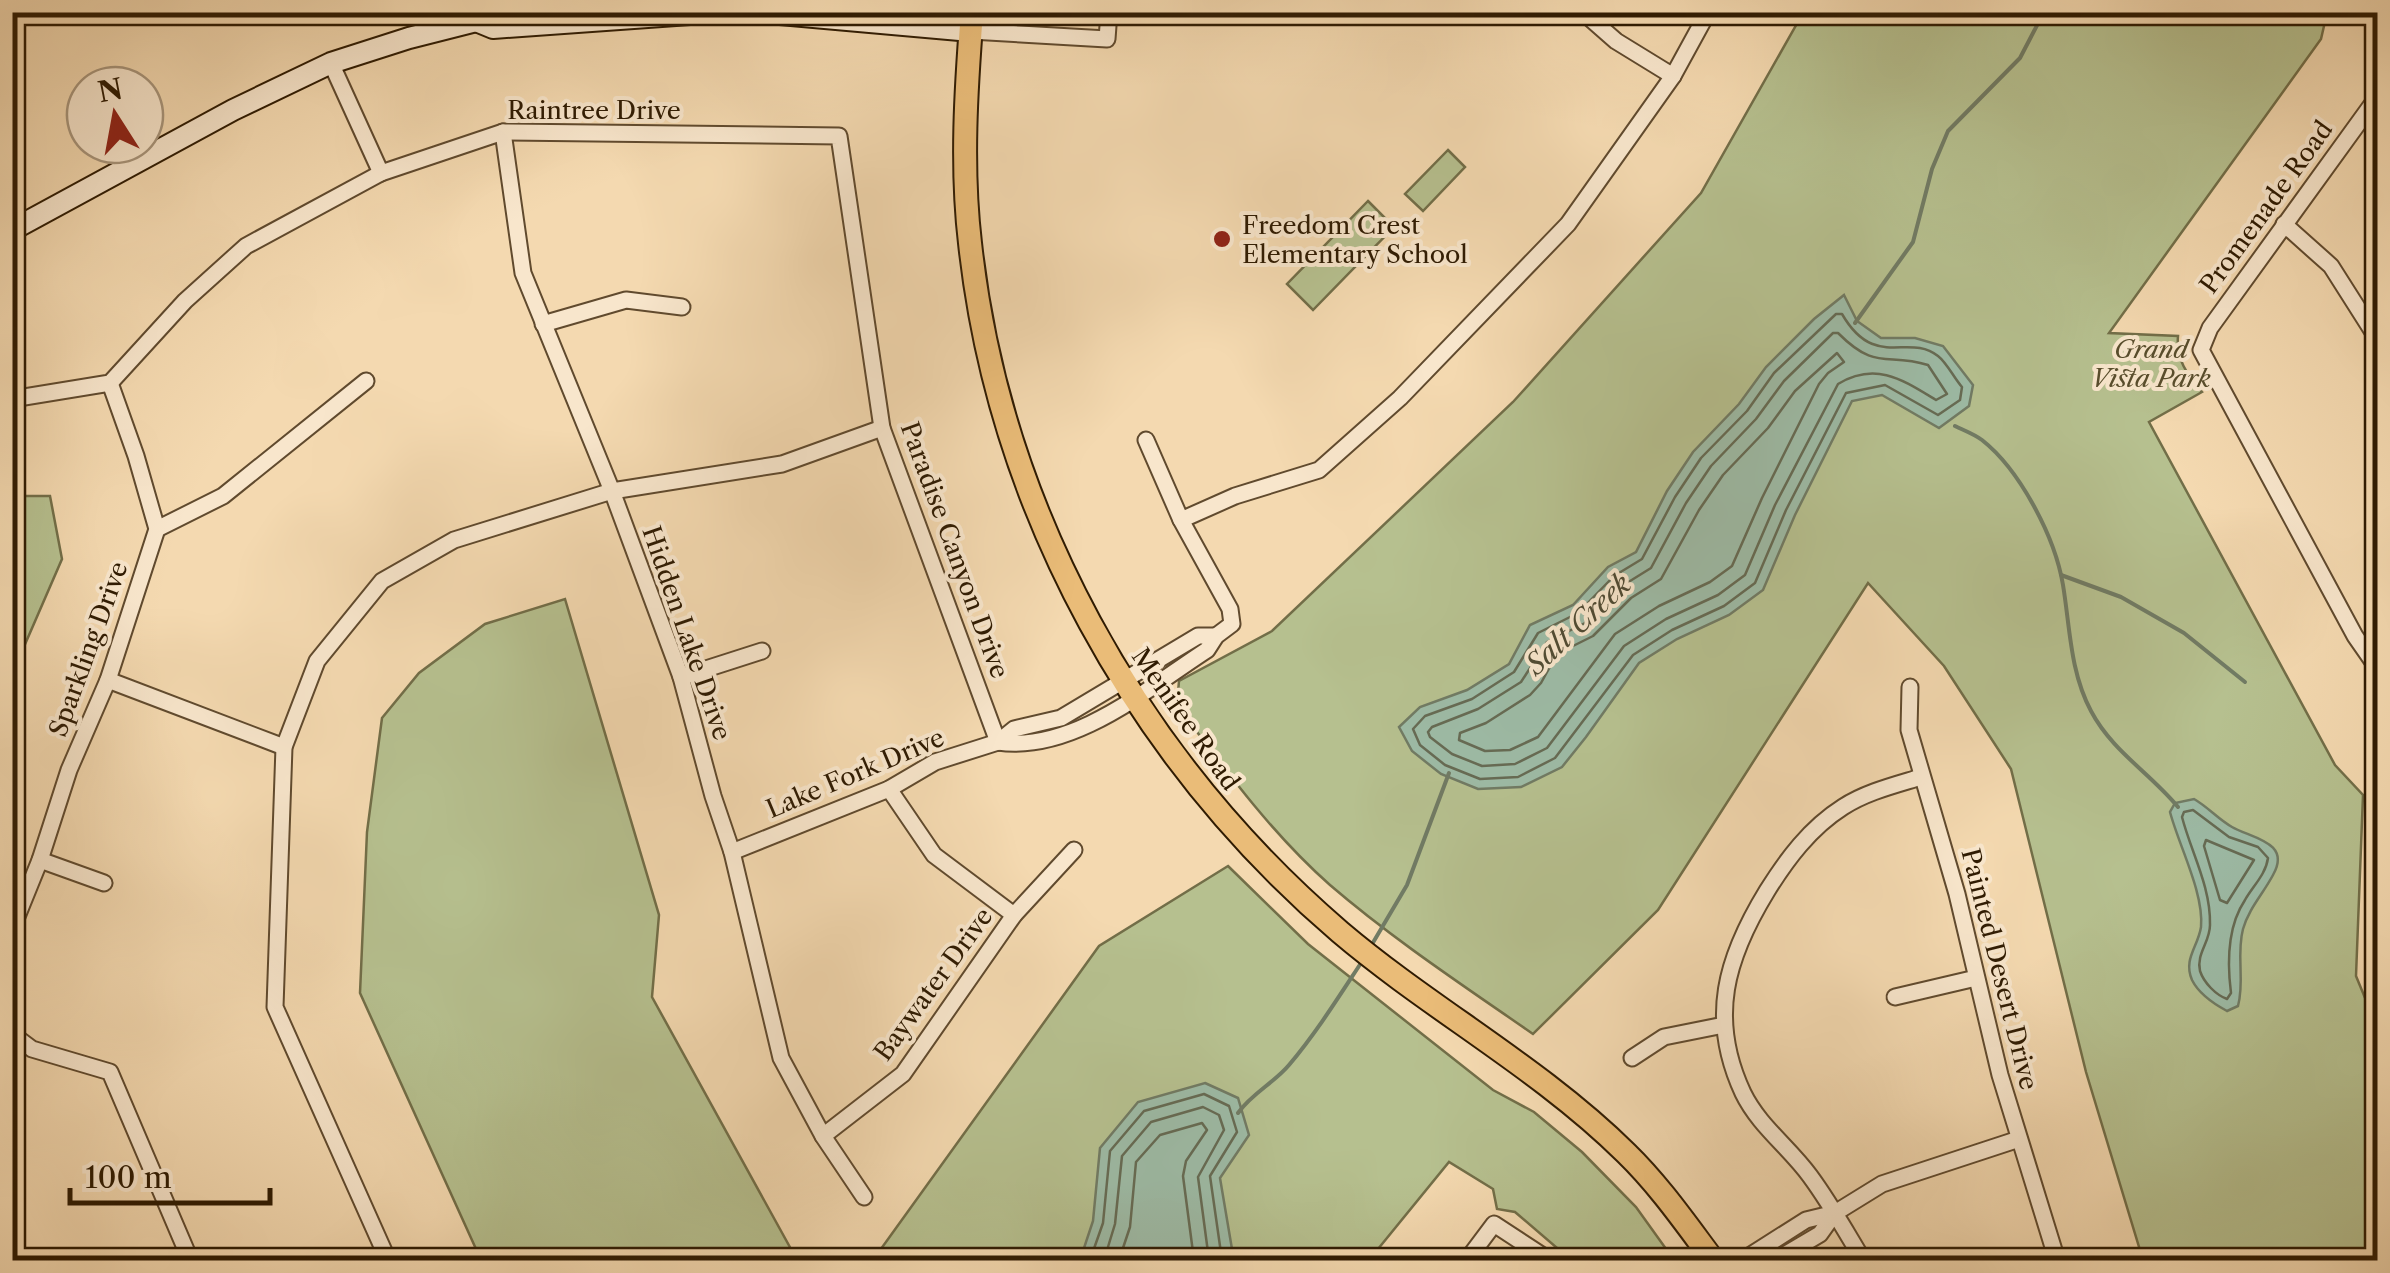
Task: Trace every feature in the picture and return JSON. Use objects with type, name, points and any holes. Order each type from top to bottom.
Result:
[{"type":"main road","name":"Menifee Road","points":[[971,22],[965,140],[969,238],[974,282],[994,374],[1021,468],[1051,542],[1076,598],[1128,690],[1217,811],[1301,897],[1399,979],[1546,1084],[1626,1153],[1713,1260]]},
{"type":"street","points":[[12,230],[232,110],[331,63],[408,38],[480,17],[492,28],[718,12]]},
{"type":"street","points":[[756,12],[971,22],[1107,39],[1109,12]]},
{"type":"street","points":[[1583,12],[1616,41],[1673,76]]},
{"type":"street","points":[[1146,440],[1181,520],[1234,496],[1319,470],[1400,398],[1568,224],[1673,76],[1708,12]]},
{"type":"street","points":[[331,63],[381,173]]},
{"type":"street","name":"Promenade Road","points":[[2378,96],[2210,328],[2200,350],[2354,636],[2378,669]]},
{"type":"street","name":"Raintree Drive","points":[[110,384],[185,300],[246,246],[381,173],[503,132],[839,136]]},
{"type":"street","name":"Hidden Lake Drive","points":[[503,132],[522,273],[612,491],[681,677],[732,852],[782,1058],[823,1136],[864,1197]]},
{"type":"street","name":"Paradise Canyon Drive","points":[[839,136],[882,428],[998,742]]},
{"type":"street","points":[[2284,224],[2331,266],[2378,340]]},
{"type":"street","points":[[543,324],[626,300],[682,308]]},
{"type":"street","points":[[12,399],[110,384],[157,529],[223,496],[366,381]]},
{"type":"street","points":[[388,1260],[275,1007],[284,747],[317,661],[382,581],[454,540],[612,491],[782,464],[882,428]]},
{"type":"street","name":"Lake Fork Drive","points":[[732,852],[890,788],[935,762],[998,742],[1014,730],[1063,726],[1208,650],[1216,636],[1232,624],[1230,609],[1181,520]]},
{"type":"street","name":"Sparkling Drive","points":[[12,928],[40,860],[69,770],[108,680],[157,529]]},
{"type":"street","points":[[681,677],[762,651]]},
{"type":"street","points":[[108,680],[284,747]]},
{"type":"street","name":"Painted Desert Drive","points":[[1910,687],[1908,730],[1957,894],[2019,1138],[2057,1260]]},
{"type":"street","points":[[1863,1260],[1811,1177],[1764,1125],[1746,1098],[1729,1052],[1724,1025],[1730,965],[1762,898],[1796,848],[1844,806],[1872,792],[1921,777]]},
{"type":"street","points":[[890,788],[934,855],[1014,914]]},
{"type":"street","name":"Baywater Drive","points":[[823,1136],[903,1074],[1014,914],[1074,850]]},
{"type":"street","points":[[40,860],[104,883]]},
{"type":"street","points":[[1895,997],[1976,978]]},
{"type":"street","points":[[1632,1058],[1664,1036],[1724,1025]]},
{"type":"street","points":[[12,1034],[32,1049],[110,1072],[183,1259]]},
{"type":"street","points":[[1743,1260],[1806,1220],[1834,1213],[1882,1184],[1914,1170],[2019,1138]]},
{"type":"street","points":[[1776,1260],[1820,1234],[1834,1213]]},
{"type":"street","points":[[1467,1260],[1494,1224],[1549,1260]]},
{"type":"green space","name":"Grand Vista Park","points":[[1803,13],[2327,13],[2321,39],[2109,333],[2178,336],[2184,366],[2202,392],[2149,422],[2335,765],[2363,795],[2356,976],[2377,1027],[2377,1260],[2143,1260],[2086,1072],[2011,769],[1944,666],[1868,583],[1658,910],[1533,1034],[1404,944],[1308,865],[1268,822],[1177,705],[1179,681],[1272,631],[1513,402],[1701,193]]},
{"type":"green space","points":[[1448,150],[1465,167],[1423,211],[1405,194]]},
{"type":"green space","points":[[1368,201],[1394,227],[1313,310],[1287,284]]},
{"type":"green space","points":[[13,496],[50,496],[62,559],[13,672]]},
{"type":"green space","points":[[565,599],[659,915],[652,997],[797,1260],[481,1260],[360,993],[367,832],[382,718],[419,673],[485,624]]},
{"type":"green space","points":[[1228,866],[1308,944],[1493,1090],[1534,1112],[1582,1152],[1636,1207],[1674,1260],[1571,1260],[1515,1212],[1497,1209],[1493,1189],[1449,1162],[1369,1260],[873,1260],[1099,946]]},
{"type":"water","points":[[1844,295],[1857,321],[1881,338],[1915,338],[1943,346],[1973,385],[1969,406],[1939,428],[1882,395],[1852,401],[1795,515],[1763,590],[1729,615],[1677,639],[1639,663],[1562,767],[1521,787],[1478,789],[1441,774],[1412,751],[1399,727],[1420,707],[1467,690],[1509,664],[1530,625],[1573,605],[1608,567],[1636,552],[1667,491],[1693,452],[1739,404],[1766,367]]},
{"type":"water","points":[[2194,799],[2232,827],[2267,843],[2277,855],[2273,875],[2243,929],[2240,997],[2238,1006],[2227,1011],[2203,994],[2190,973],[2201,914],[2170,812],[2175,803]]},
{"type":"water","points":[[1205,1083],[1238,1098],[1249,1135],[1220,1178],[1233,1255],[1230,1260],[1080,1260],[1093,1221],[1100,1148],[1138,1102]]},
{"type":"waterway","name":"Salt Creek","points":[[1855,323],[1913,242],[1932,169],[1948,131],[2020,58],[2044,12]]},
{"type":"waterway","points":[[1955,426],[1979,438],[1996,453],[2034,506],[2059,566],[2075,665],[2091,711],[2120,750],[2178,807]]},
{"type":"waterway","points":[[2061,575],[2121,597],[2184,633],[2245,682]]},
{"type":"waterway","name":"Salt Creek","points":[[1371,946],[1407,885],[1449,773]]},
{"type":"waterway","name":"Salt Creek","points":[[1238,1113],[1289,1065],[1361,963]]},
{"type":"place","name":"Freedom Crest Elementary School","points":[[1222,239]]}]
